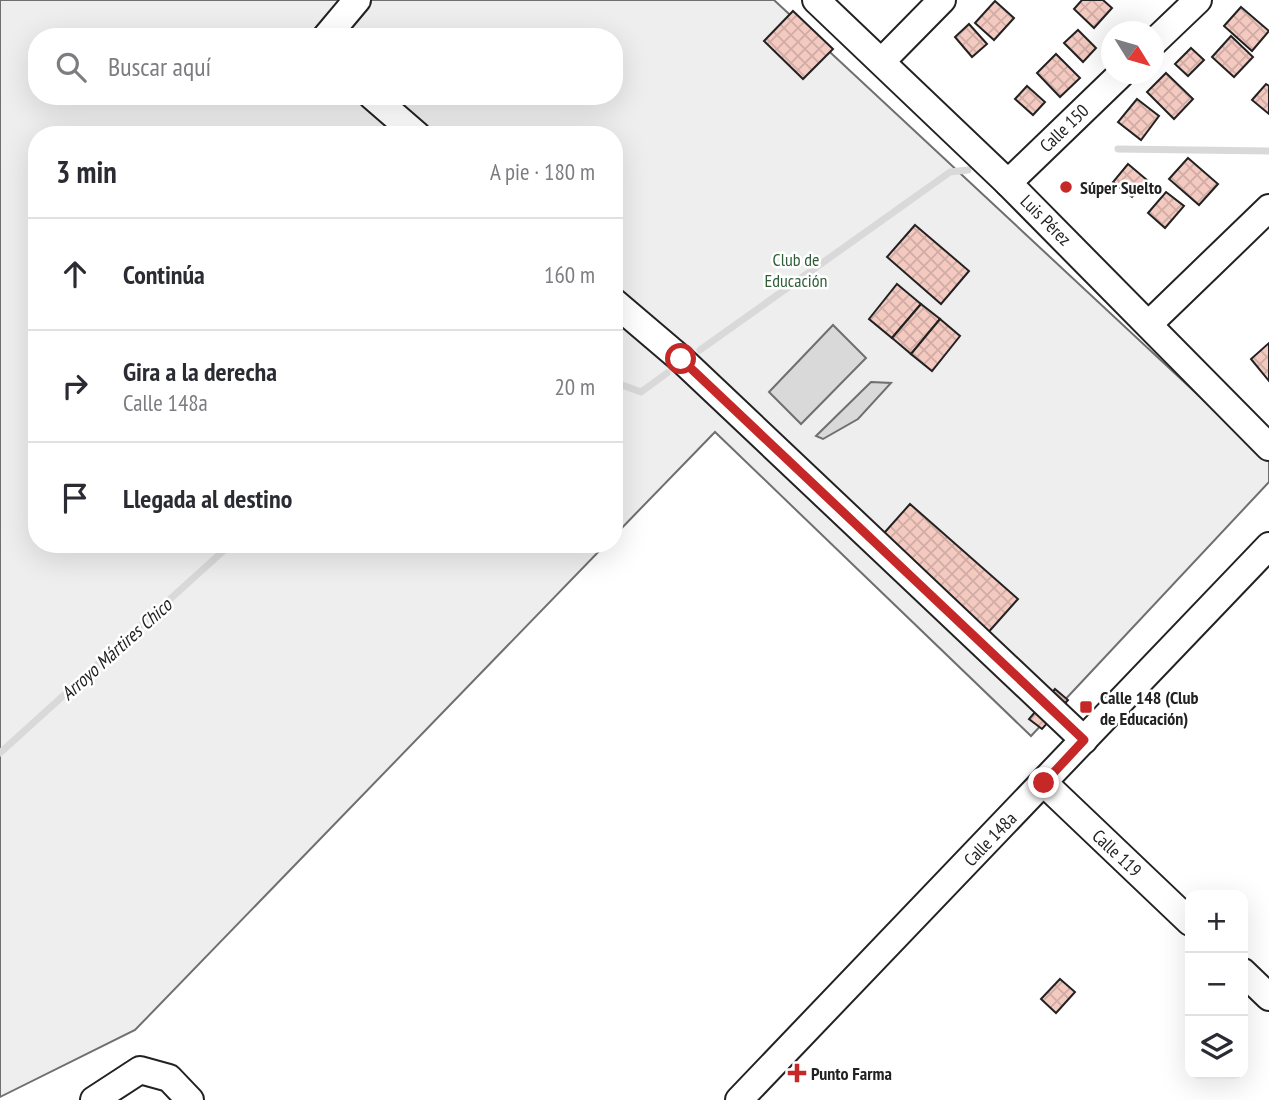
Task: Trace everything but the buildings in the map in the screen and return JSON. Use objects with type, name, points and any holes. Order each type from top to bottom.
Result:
[{"type":"street","points":[[334,28],[357,0]]},
{"type":"street","name":"Luis Pérez","points":[[816,0],[1150,323],[1269,447]]},
{"type":"street","points":[[882,61],[942,0]]},
{"type":"street","points":[[1164,32],[1198,0]]},
{"type":"street","name":"Calle 150","points":[[1008,183],[1111,84]]},
{"type":"street","points":[[382,105],[407,126]]},
{"type":"street","points":[[1150,323],[1269,208]]},
{"type":"street","points":[[623,310],[681,359],[1084,740]]},
{"type":"street","name":"Calle 148a","points":[[739,1100],[1269,546]]},
{"type":"street","name":"Calle 119","points":[[1044,783],[1185,917]]},
{"type":"street","points":[[1248,977],[1269,997]]},
{"type":"street","points":[[94,1100],[140,1070],[169,1078],[190,1100]]},
{"type":"green space","name":"Club de Educación","points":[[0,0],[774,0],[1269,461],[1269,482],[1031,736],[715,432],[623,527],[623,126],[28,126],[28,553],[597,553],[135,1030],[0,1097]]},
{"type":"shaded area","points":[[833,325],[866,358],[801,424],[769,392]]},
{"type":"shaded area","points":[[871,382],[891,383],[858,419],[823,439],[816,436]]},
{"type":"waterway","name":"Arroyo Mártires Chico","points":[[1118,149],[1269,151]]},
{"type":"waterway","name":"Arroyo Mártires Chico","points":[[700,350],[950,172],[968,170]]},
{"type":"waterway","name":"Arroyo Mártires Chico","points":[[623,385],[641,392],[667,373]]},
{"type":"waterway","name":"Arroyo Mártires Chico","points":[[0,753],[221,553]]},
{"type":"place","name":"Súper Suelto","points":[[1066,187]]},
{"type":"place","name":"Calle 148 (Club de Educación)","points":[[1086,707]]},
{"type":"place","name":"Punto Farma","points":[[797,1073]]},
{"type":"route","points":[[681,359],[1052,713],[1084,740],[1044,783]]}]
